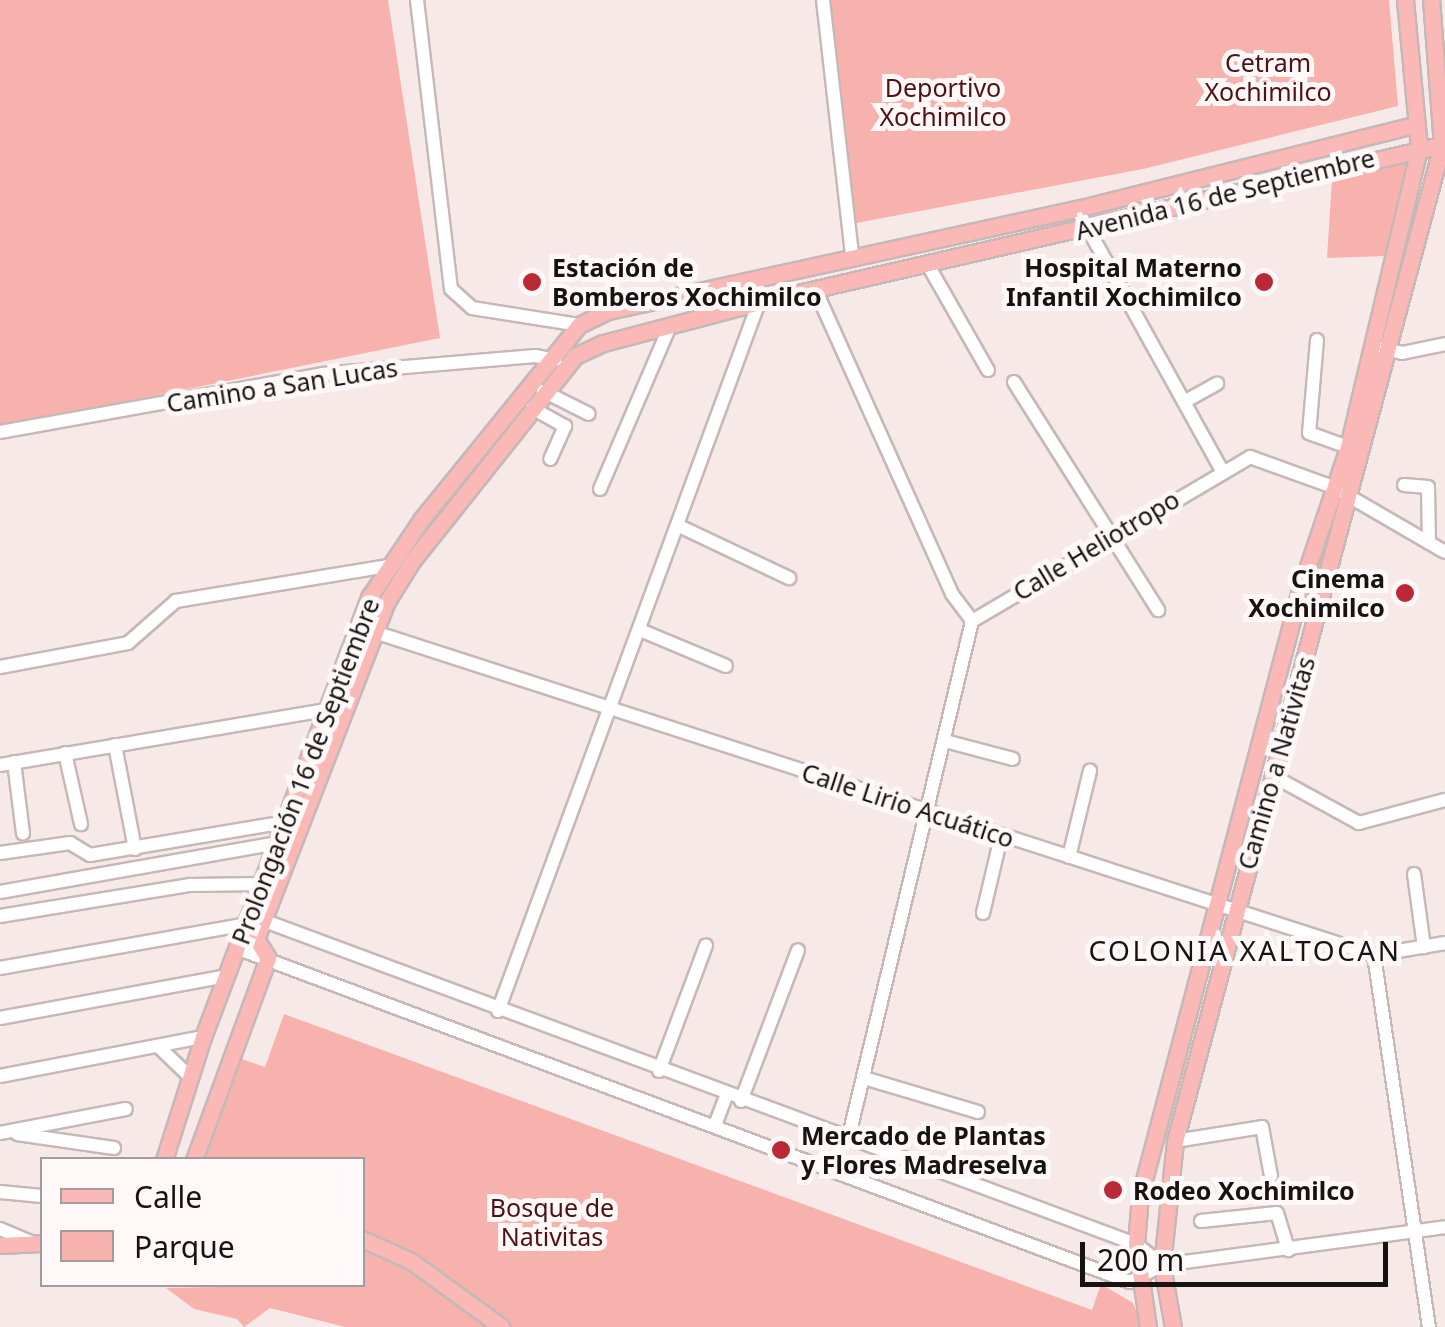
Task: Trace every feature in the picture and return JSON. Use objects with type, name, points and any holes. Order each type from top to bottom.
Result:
[{"type":"main road","name":"Camino a Nativitas","points":[[1148,1327],[1136,1244],[1140,1195],[1215,902],[1333,486],[1348,447],[1419,148],[1405,0]]},
{"type":"main road","name":"Camino a Nativitas","points":[[1174,1327],[1162,1264],[1175,1141],[1443,144],[1441,59],[1430,0]]},
{"type":"main road","name":"Avenida 16 de Septiembre","points":[[552,372],[579,326],[608,311],[1077,208],[1418,124]]},
{"type":"main road","name":"Avenida 16 de Septiembre","points":[[552,372],[603,342],[759,302],[1443,144]]},
{"type":"main road","points":[[1270,162],[1273,181]]},
{"type":"main road","points":[[1198,180],[1202,198]]},
{"type":"main road","points":[[1391,272],[1410,276]]},
{"type":"main road","name":"Prolongación 16 de Septiembre","points":[[165,1157],[202,1037],[366,630],[402,575],[532,408],[552,372]]},
{"type":"main road","name":"Prolongación 16 de Septiembre","points":[[268,958],[256,939],[387,566],[552,372]]},
{"type":"main road","points":[[195,1157],[268,958]]},
{"type":"main road","points":[[365,1239],[411,1262],[502,1327]]},
{"type":"main road","points":[[0,1245],[39,1243]]},
{"type":"street","points":[[417,0],[451,289],[472,308],[579,326]]},
{"type":"street","points":[[823,0],[852,256]]},
{"type":"street","points":[[1418,124],[1444,106]]},
{"type":"street","points":[[1077,208],[1221,469]]},
{"type":"street","points":[[928,265],[988,370]]},
{"type":"street","points":[[498,1011],[759,302],[756,278]]},
{"type":"street","points":[[815,289],[952,594],[972,622],[930,814],[848,1140]]},
{"type":"street","points":[[600,489],[670,326]]},
{"type":"street","points":[[1318,340],[1308,433],[1348,447]]},
{"type":"street","points":[[1373,346],[1390,351],[1445,344]]},
{"type":"street","points":[[552,372],[589,414]]},
{"type":"street","name":"Camino a San Lucas","points":[[0,432],[322,374],[552,372]]},
{"type":"street","points":[[1014,382],[1158,610]]},
{"type":"street","points":[[1184,402],[1217,384]]},
{"type":"street","points":[[532,408],[565,426],[550,458]]},
{"type":"street","name":"Calle Heliotropo","points":[[972,622],[1221,469],[1250,457],[1333,486],[1445,551]]},
{"type":"street","points":[[1404,485],[1428,487],[1429,544]]},
{"type":"street","points":[[678,526],[788,578]]},
{"type":"street","points":[[0,667],[128,643],[176,601],[387,566]]},
{"type":"street","name":"Calle Lirio Acuático","points":[[366,630],[1374,955],[1445,943]]},
{"type":"street","points":[[640,630],[726,666]]},
{"type":"street","points":[[23,833],[7,764],[332,709]]},
{"type":"street","points":[[945,740],[1013,759]]},
{"type":"street","points":[[115,745],[135,849]]},
{"type":"street","points":[[65,753],[80,824]]},
{"type":"street","points":[[1069,858],[1090,770]]},
{"type":"street","points":[[1273,776],[1359,823],[1445,800]]},
{"type":"street","points":[[0,854],[70,843],[90,855],[286,822]]},
{"type":"street","points":[[983,913],[1000,837]]},
{"type":"street","points":[[0,892],[278,844]]},
{"type":"street","points":[[1414,874],[1424,948]]},
{"type":"street","points":[[0,916],[190,886],[263,884]]},
{"type":"street","points":[[0,968],[265,921],[726,1096],[1136,1244],[1162,1264]]},
{"type":"street","points":[[659,1071],[706,945]]},
{"type":"street","points":[[236,948],[1130,1282],[1162,1264],[1445,1227]]},
{"type":"street","points":[[741,1101],[798,950]]},
{"type":"street","points":[[1374,955],[1429,1327]]},
{"type":"street","points":[[0,1018],[226,976]]},
{"type":"street","points":[[0,1076],[202,1037]]},
{"type":"street","points":[[160,1048],[190,1077]]},
{"type":"street","points":[[864,1078],[978,1112]]},
{"type":"street","points":[[714,1125],[726,1096]]},
{"type":"street","points":[[15,1133],[54,1119],[126,1109]]},
{"type":"street","points":[[1175,1141],[1262,1126],[1271,1176]]},
{"type":"street","points":[[0,1132],[114,1148]]},
{"type":"street","points":[[0,1192],[40,1196]]},
{"type":"street","points":[[1202,1222],[1278,1213],[1288,1250]]},
{"type":"street","points":[[0,1228],[39,1243]]},
{"type":"green space","points":[[0,0],[388,0],[440,338],[0,427]]},
{"type":"green space","name":"Deportivo Xochimilco","points":[[828,0],[1389,0],[1398,106],[1143,169],[851,224]]},
{"type":"green space","points":[[1413,154],[1385,256],[1327,258],[1332,180]]},
{"type":"green space","name":"Bosque de Nativitas","points":[[284,1014],[1092,1310],[1101,1284],[1133,1303],[1143,1327],[506,1327],[425,1261],[365,1234],[365,1157],[203,1157],[239,1058],[265,1067]]},
{"type":"green space","points":[[365,1248],[428,1280],[485,1327],[345,1327],[270,1308],[244,1327],[237,1319],[194,1309],[166,1288],[365,1287]]},
{"type":"place","name":"Estación de Bomberos Xochimilco","points":[[532,282]]},
{"type":"place","name":"Hospital Materno Infantil Xochimilco","points":[[1264,282]]},
{"type":"place","name":"Cinema Xochimilco","points":[[1405,593]]},
{"type":"place","name":"Mercado de Plantas y Flores Madreselva","points":[[781,1150]]},
{"type":"place","name":"Rodeo Xochimilco","points":[[1113,1190]]},
{"type":"district","name":"COLONIA XALTOCAN","points":[[1245,950]]},
{"type":"park label","name":"Cetram Xochimilco","points":[[1268,78]]}]
